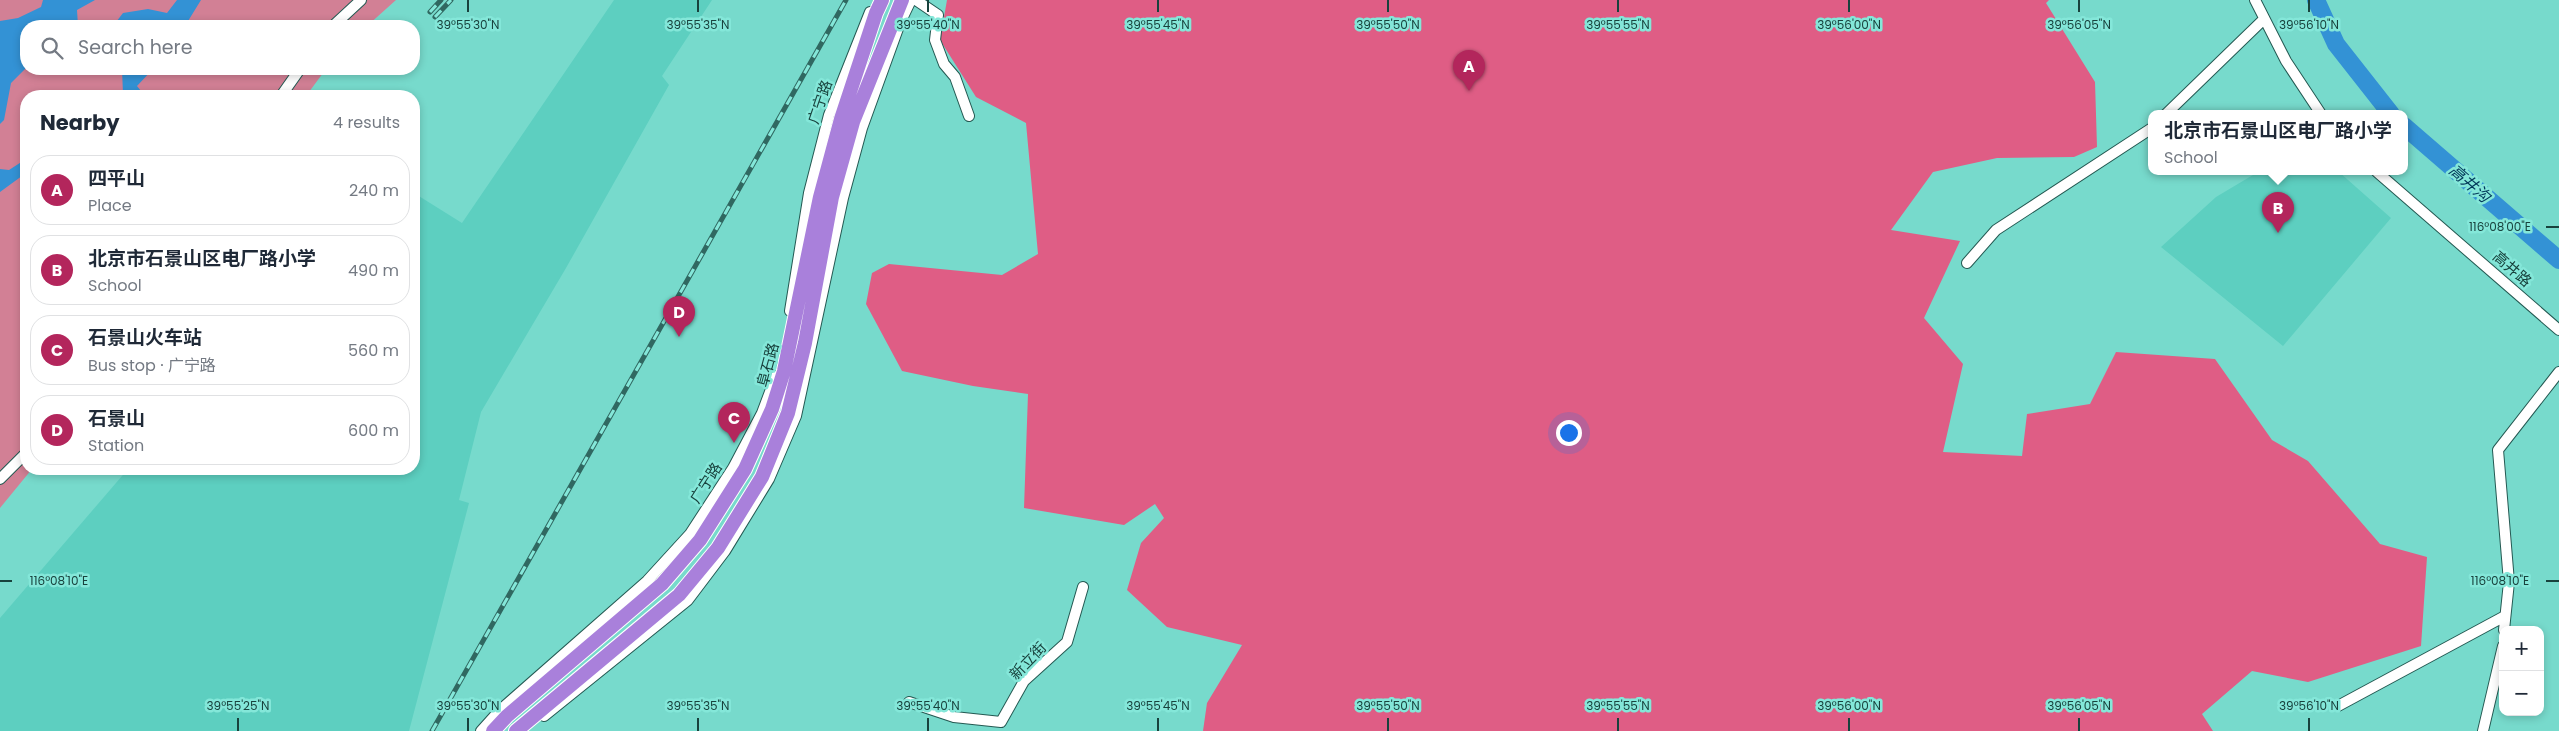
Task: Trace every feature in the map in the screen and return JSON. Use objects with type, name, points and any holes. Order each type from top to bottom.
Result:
[{"type":"highway","name":"阜石路","points":[[494,731],[507,716],[662,584],[700,540],[745,469],[772,409],[784,371],[822,188],[841,119],[882,0]]},
{"type":"highway","name":"阜石路","points":[[516,731],[679,595],[718,548],[762,477],[788,413],[805,343],[832,197],[853,122],[902,0]]},
{"type":"street","points":[[339,20],[361,0]]},
{"type":"street","name":"广宁路","points":[[481,731],[499,711],[647,582],[690,534],[733,468],[762,412],[776,377],[786,339],[809,192],[829,115],[876,0]]},
{"type":"street","points":[[526,731],[688,600],[725,551],[768,479],[796,416],[842,198],[862,128],[900,24],[911,0]]},
{"type":"street","points":[[916,0],[938,14],[935,40],[944,64],[955,76],[969,116]]},
{"type":"street","points":[[2255,0],[2286,61],[2318,110]]},
{"type":"street","points":[[2170,110],[2264,19]]},
{"type":"street","points":[[285,90],[296,75]]},
{"type":"street","points":[[1967,263],[1996,230],[2148,131]]},
{"type":"street","name":"高井路","points":[[2380,175],[2559,330]]},
{"type":"street","points":[[2504,626],[2508,582],[2498,450],[2559,372]]},
{"type":"street","points":[[0,479],[20,459]]},
{"type":"street","name":"新立街","points":[[909,702],[954,717],[1001,726],[1024,682],[1067,642],[1083,587]]},
{"type":"street","points":[[2338,706],[2505,616]]},
{"type":"street","points":[[2482,731],[2499,662]]},
{"type":"shaded area","points":[[0,0],[396,0],[374,20],[20,20],[20,75],[322,75],[310,90],[20,90],[20,475],[27,475],[0,508]]},
{"type":"shaded area","points":[[614,0],[712,0],[662,76],[669,85],[566,268],[481,412],[459,500],[469,503],[409,731],[0,731],[0,618],[123,475],[420,475],[420,197],[462,223]]},
{"type":"shaded area","points":[[947,0],[2049,0],[2046,3],[2095,82],[2097,147],[2074,157],[1997,158],[1933,172],[1891,230],[1960,241],[1924,318],[1963,364],[1943,452],[2022,456],[2027,414],[2090,404],[2116,352],[2215,359],[2272,440],[2308,461],[2380,544],[2427,557],[2421,646],[2308,682],[2252,671],[2202,714],[2213,731],[1203,731],[1207,703],[1242,645],[1167,627],[1127,590],[1141,543],[1164,518],[1155,504],[1124,525],[1024,508],[1028,394],[973,386],[902,371],[866,304],[872,273],[889,264],[1002,275],[1038,254],[1026,123],[976,97],[940,40]]},
{"type":"shaded area","points":[[2253,175],[2342,175],[2391,218],[2283,346],[2161,247],[2216,197]]},
{"type":"water","points":[[43,0],[95,0],[77,10],[78,20],[20,20],[20,74],[11,83],[4,120],[0,124],[0,21],[18,18],[41,7]]},
{"type":"water","points":[[177,0],[201,0],[189,20],[118,20],[123,13],[148,9],[167,13]]},
{"type":"water","points":[[122,75],[147,75],[137,86],[140,90],[123,90]]},
{"type":"water","points":[[20,163],[20,177],[0,192],[0,169],[9,170]]},
{"type":"waterway","name":"高井沟","points":[[2316,0],[2336,44],[2388,110]]},
{"type":"waterway","name":"高井沟","points":[[2408,129],[2559,260]]},
{"type":"railway","points":[[430,12],[441,0]]},
{"type":"railway","points":[[435,17],[451,0]]},
{"type":"railway","points":[[432,731],[846,0]]},
{"type":"place","name":"四平山","points":[[1469,91]]},
{"type":"place","name":"北京市石景山区电厂路小学","points":[[2278,233]]},
{"type":"place","name":"石景山","points":[[679,337]]},
{"type":"place","name":"石景山火车站","points":[[734,443]]}]
